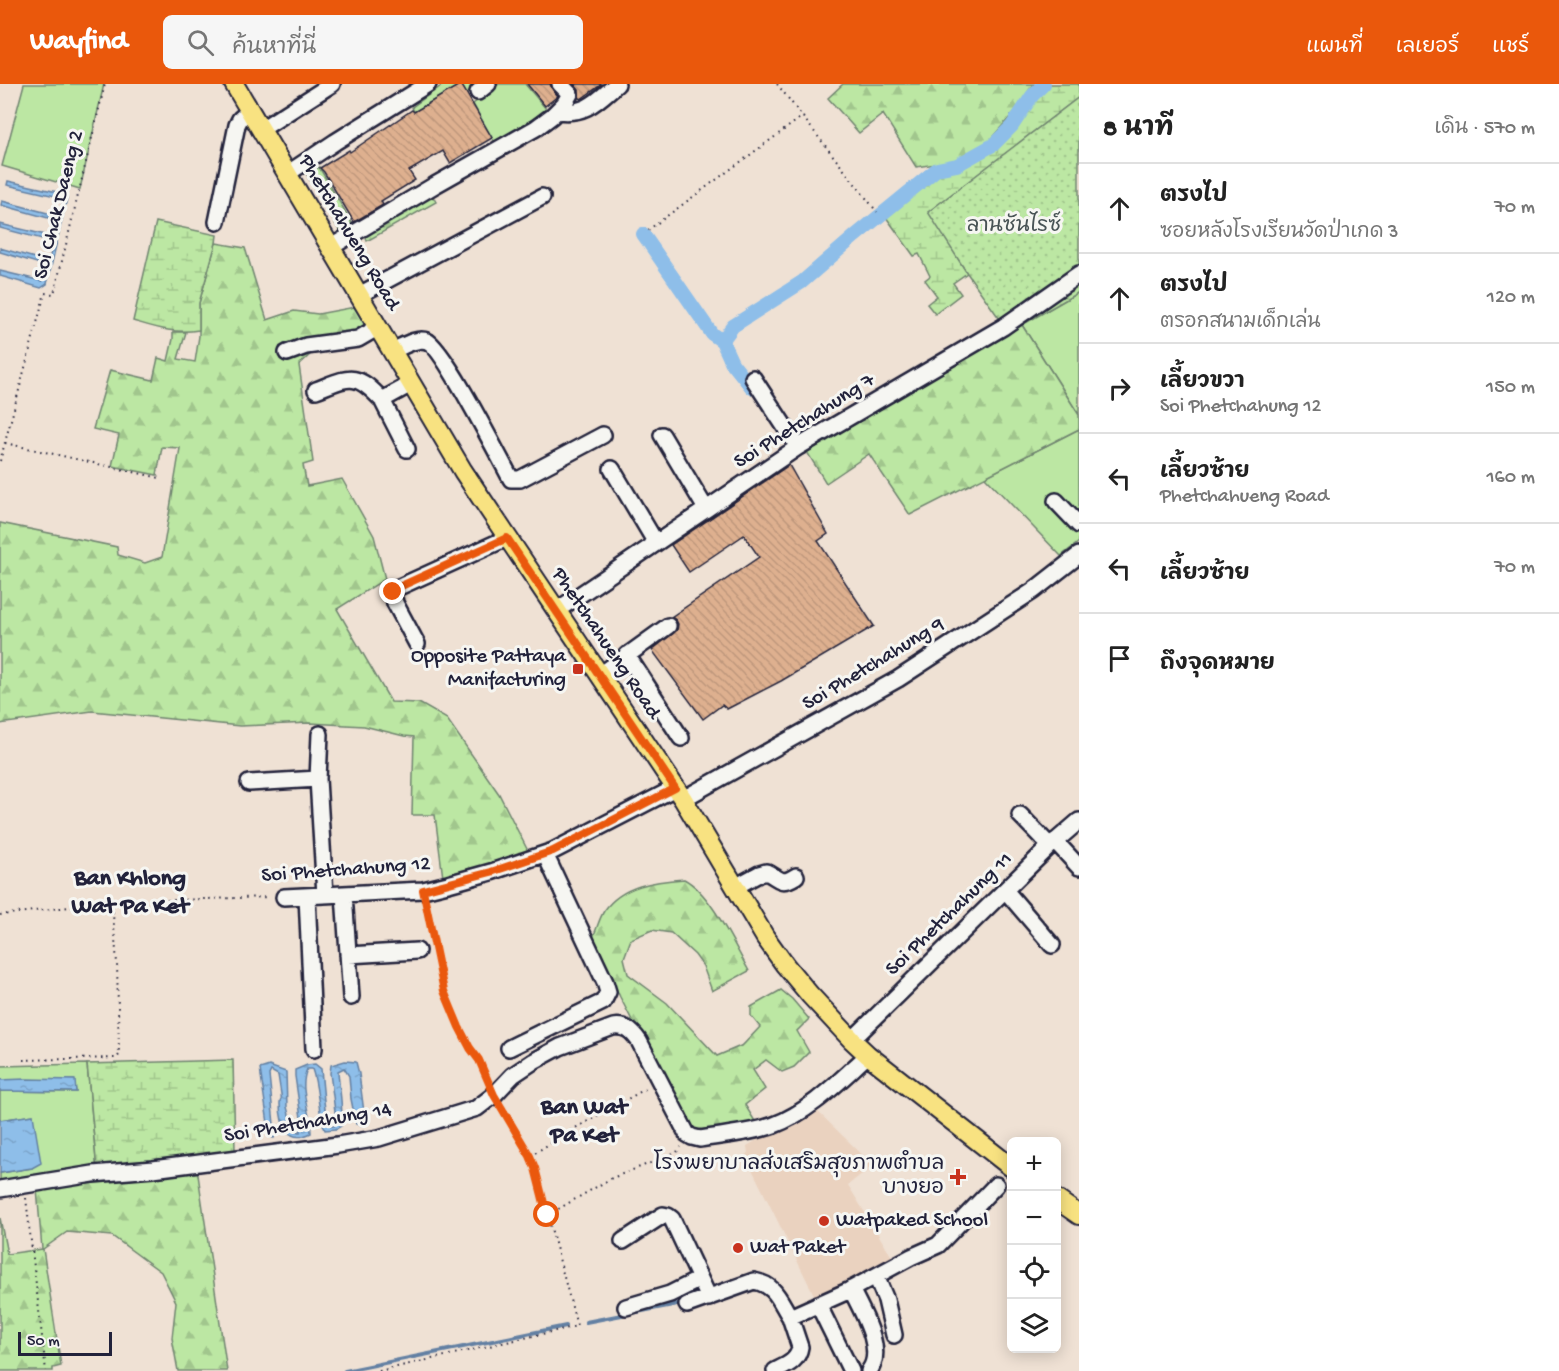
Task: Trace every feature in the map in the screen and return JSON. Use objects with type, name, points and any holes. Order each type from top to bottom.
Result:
[{"type":"main road","name":"Phetchahueng Road","points":[[234,84],[463,471],[679,793],[765,937],[810,995],[852,1040],[1004,1175]]},
{"type":"main road","points":[[1061,1202],[1079,1215]]},
{"type":"street","points":[[260,130],[332,84]]},
{"type":"street","points":[[287,174],[429,84]]},
{"type":"street","points":[[331,247],[536,128],[558,111],[570,94],[560,84]]},
{"type":"street","points":[[558,111],[584,110],[617,84]]},
{"type":"street","points":[[217,222],[237,125],[249,111]]},
{"type":"street","points":[[359,295],[542,197]]},
{"type":"street","name":"Soi Phetchahung 7","points":[[556,611],[798,447],[1003,327],[1079,274]]},
{"type":"street","points":[[287,353],[306,346],[358,339],[370,332],[376,325]]},
{"type":"street","points":[[392,351],[417,340],[425,340],[433,345],[460,385],[511,479],[520,479],[603,435]]},
{"type":"street","points":[[316,390],[347,378],[357,379],[371,388],[382,400],[407,449]]},
{"type":"street","points":[[753,378],[798,447]]},
{"type":"street","points":[[382,400],[411,384]]},
{"type":"street","points":[[662,435],[706,509]]},
{"type":"street","points":[[612,469],[656,543]]},
{"type":"street","points":[[1056,501],[1079,525]]},
{"type":"street","points":[[417,644],[395,603],[393,592],[399,587],[507,538]]},
{"type":"street","name":"Soi Phetchahung 9","points":[[679,793],[898,679],[1033,591],[1079,555]]},
{"type":"street","points":[[600,675],[669,627]]},
{"type":"street","points":[[627,655],[681,738]]},
{"type":"street","points":[[320,734],[318,779],[325,895]]},
{"type":"street","points":[[249,783],[318,779]]},
{"type":"street","name":"Soi Phetchahung 12","points":[[284,897],[423,890],[491,872],[545,854],[679,793]]},
{"type":"street","points":[[1020,815],[1079,867]]},
{"type":"street","name":"Soi Phetchahung 11","points":[[852,1040],[1079,821]]},
{"type":"street","points":[[509,1048],[603,1002],[608,992],[545,854]]},
{"type":"street","points":[[735,887],[766,872],[783,881],[796,876]]},
{"type":"street","points":[[1005,890],[1052,945]]},
{"type":"street","points":[[344,894],[351,998]]},
{"type":"street","points":[[307,896],[314,1049]]},
{"type":"street","points":[[348,955],[417,951]]},
{"type":"street","name":"Soi Phetchahung 14","points":[[0,1189],[93,1174],[153,1169],[379,1138],[477,1108],[494,1095],[513,1075],[552,1051],[620,1026],[630,1030],[639,1041],[682,1127],[692,1137]]},
{"type":"street","points":[[692,1137],[700,1138],[752,1130],[780,1123],[812,1105],[868,1055]]},
{"type":"street","points":[[790,1317],[938,1245],[1004,1175]]},
{"type":"street","points":[[623,1241],[663,1215],[668,1216],[672,1219],[709,1298]]},
{"type":"street","points":[[876,1276],[886,1300],[894,1335]]},
{"type":"street","points":[[626,1307],[670,1294],[700,1279]]},
{"type":"street","points":[[687,1305],[754,1281],[772,1288],[790,1317],[800,1347],[800,1352],[793,1361],[775,1371]]},
{"type":"street","points":[[851,1289],[875,1345],[873,1366],[869,1371]]},
{"type":"street","points":[[818,1304],[851,1371]]},
{"type":"path","name":"Soi Chak Daeng 2","points":[[0,461],[45,293],[54,294],[105,84]]},
{"type":"path","points":[[777,84],[877,212]]},
{"type":"path","points":[[648,230],[803,116]]},
{"type":"path","points":[[5,442],[160,478]]},
{"type":"path","points":[[379,1371],[577,1326],[535,1168],[494,1095],[479,1060],[459,1027],[444,991],[423,890]]},
{"type":"path","name":"Soi Phetchahung 12","points":[[0,915],[112,902],[284,897]]},
{"type":"path","points":[[23,1060],[117,1058],[119,1055],[117,963],[112,902]]},
{"type":"path","points":[[530,1156],[659,1081]]},
{"type":"path","points":[[547,1215],[612,1178],[676,1153],[692,1137]]},
{"type":"path","points":[[25,1185],[46,1371]]},
{"type":"shaded area","name":"Watpaked School","points":[[813,1107],[873,1165],[848,1185],[892,1257],[817,1301],[745,1155],[748,1154],[747,1146]]},
{"type":"green space","points":[[24,84],[104,84],[80,189],[2,166]]},
{"type":"green space","points":[[444,84],[461,84],[414,112],[412,107]]},
{"type":"green space","points":[[461,84],[479,84],[467,94]]},
{"type":"green space","points":[[499,84],[525,84],[547,110],[495,143],[473,104]]},
{"type":"green space","points":[[843,84],[1034,84],[1018,108],[988,142],[956,161],[916,167],[883,114],[859,133],[828,98]]},
{"type":"green space","points":[[1049,84],[1079,84],[1079,97],[929,212],[967,273],[953,283],[961,294],[935,314],[927,304],[937,296],[925,280],[930,276],[919,254],[914,256],[886,217],[936,175],[944,170],[960,168],[981,157],[1006,137]]},
{"type":"green space","name":"ลานซันไรซ์","points":[[1079,97],[1079,292],[1009,332],[967,273],[928,212]]},
{"type":"green space","points":[[319,167],[355,228],[341,233],[307,175]]},
{"type":"green space","points":[[430,191],[436,202],[367,241],[364,232]]},
{"type":"green space","points":[[156,222],[217,235],[199,303],[199,330],[173,331],[133,321]]},
{"type":"green space","points":[[216,243],[245,248],[267,320],[294,311],[318,314],[355,307],[375,338],[312,353],[299,365],[313,462],[303,465],[307,486],[342,479],[374,536],[385,579],[337,609],[391,702],[419,703],[447,719],[499,794],[528,851],[443,878],[435,815],[412,815],[414,737],[364,726],[310,723],[240,726],[92,711],[0,724],[0,523],[117,547],[118,555],[145,563],[162,557],[180,448],[162,447],[157,475],[112,466],[119,435],[93,429],[110,370],[153,380],[158,358],[168,361],[173,332],[186,332],[178,359],[195,362],[199,336],[199,303]]},
{"type":"green space","points":[[1079,292],[1079,415],[1022,325]]},
{"type":"green space","points":[[1022,325],[1079,415],[1079,429],[910,515],[869,454],[826,483],[807,452]]},
{"type":"green space","points":[[1079,429],[1079,542],[1061,556],[985,477]]},
{"type":"green space","points":[[684,879],[694,886],[712,907],[749,971],[712,991],[703,966],[695,955],[671,933],[652,930],[631,939],[624,958],[628,974],[667,1003],[717,1056],[743,1045],[760,1027],[751,1016],[751,1007],[781,990],[792,999],[809,1019],[797,1031],[809,1052],[794,1067],[782,1072],[766,1060],[753,1070],[765,1089],[745,1105],[756,1123],[691,1130],[685,1123],[620,997],[593,937],[604,911],[620,895],[651,883]]},
{"type":"green space","points":[[233,1060],[235,1151],[97,1170],[87,1064]]},
{"type":"green space","points":[[87,1064],[97,1170],[0,1183],[0,1173],[32,1168],[33,1115],[0,1120],[0,1091],[76,1092],[74,1080],[0,1080],[0,1066]]},
{"type":"green space","points":[[197,1168],[227,1371],[178,1371],[172,1338],[176,1302],[161,1272],[112,1236],[67,1232],[43,1249],[61,1366],[53,1368],[53,1371],[0,1371],[0,1218],[7,1254],[42,1249],[37,1189]]},
{"type":"water","points":[[8,181],[66,194],[67,198],[47,284],[41,288],[0,276],[0,271],[42,281],[47,266],[0,252],[0,248],[45,261],[49,259],[54,242],[0,228],[0,224],[54,237],[59,221],[1,205],[2,201],[59,216],[64,198],[7,185]]},
{"type":"water","points":[[345,1061],[356,1062],[365,1120],[363,1125],[356,1124],[349,1076],[344,1068],[338,1071],[342,1106],[341,1126],[325,1130],[312,1069],[307,1069],[304,1093],[311,1133],[303,1136],[291,1134],[282,1119],[278,1075],[271,1071],[269,1075],[275,1134],[274,1138],[270,1137],[260,1069],[269,1066],[286,1072],[287,1107],[293,1130],[300,1132],[302,1125],[295,1070],[315,1064],[321,1069],[327,1124],[334,1126],[336,1119],[331,1065]]},
{"type":"water","points":[[0,1080],[75,1080],[76,1092],[0,1091]]},
{"type":"water","points":[[33,1115],[41,1163],[32,1168],[0,1173],[0,1120]]},
{"type":"building","points":[[461,84],[492,138],[450,163],[443,151],[409,171],[415,180],[381,201],[383,205],[354,222],[320,168],[349,150],[350,152],[412,110],[414,112]]},
{"type":"building","points":[[527,84],[550,84],[558,96],[545,106]]},
{"type":"building","points":[[574,84],[602,84],[581,99],[579,90]]},
{"type":"building","points":[[789,465],[828,534],[818,541],[874,626],[781,681],[727,709],[722,705],[703,719],[652,650],[677,630],[678,624],[671,617],[759,557],[744,535],[689,572],[671,545]]},
{"type":"waterway","points":[[752,388],[732,363],[722,341],[733,326],[802,282],[937,169],[957,165],[993,145],[1012,126],[1032,96],[1044,84]]},
{"type":"waterway","points":[[643,234],[712,334],[722,341]]},
{"type":"waterway","points":[[586,1322],[678,1304]]},
{"type":"waterway","points":[[345,1371],[566,1326]]},
{"type":"place","name":"Opposite Pattaya Manifacturing","points":[[578,669]]},
{"type":"place","name":"โรงพยาบาลส่งเสริมสุขภาพตำบล บางยอ","points":[[958,1177]]},
{"type":"place","name":"Watpaked School","points":[[824,1221]]},
{"type":"place","name":"Wat Paket","points":[[738,1248]]},
{"type":"district","name":"Ban Khlong Wat Pa Ket","points":[[130,893]]},
{"type":"district","name":"Ban Wat Pa Ket","points":[[584,1122]]},
{"type":"route","points":[[393,592],[399,587],[507,538],[675,788],[553,851],[491,872],[423,890],[444,991],[459,1027],[479,1060],[494,1095],[530,1156],[547,1215]]}]
